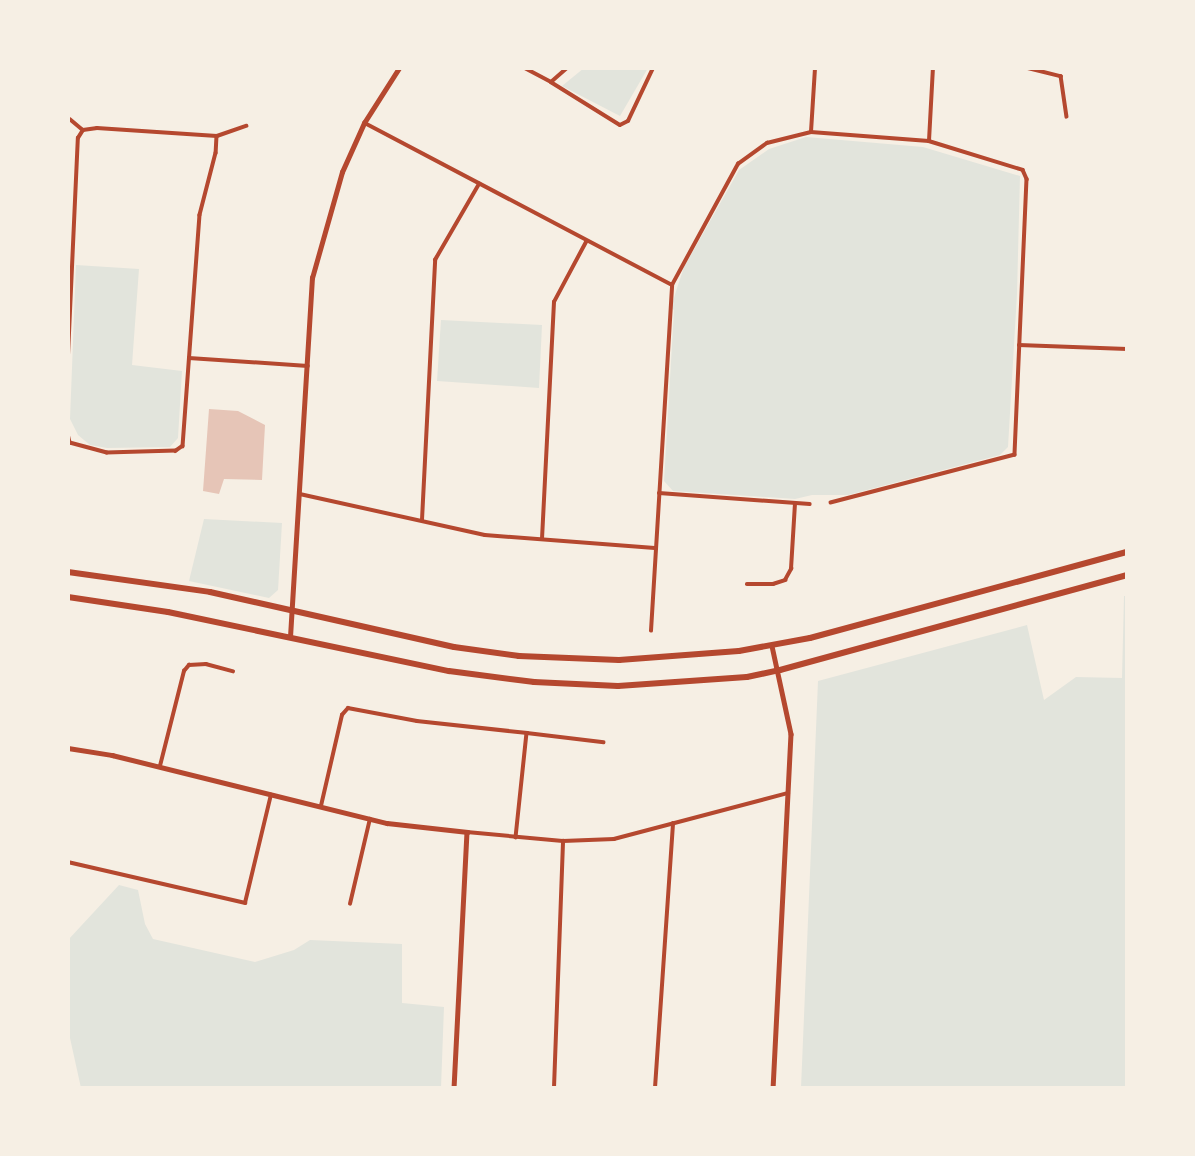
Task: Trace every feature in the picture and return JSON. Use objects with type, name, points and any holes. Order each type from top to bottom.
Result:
[{"type":"highway","points":[[68,572],[177,586],[453,647],[519,656],[585,660],[657,659],[772,646],[1127,552]]},
{"type":"highway","points":[[68,597],[168,612],[427,667],[534,682],[584,685],[663,684],[747,677],[779,670],[1127,575]]},
{"type":"street","points":[[290,638],[312,278],[342,172],[364,123],[400,68]]},
{"type":"street","points":[[525,68],[620,125],[628,121],[653,68]]},
{"type":"street","points":[[551,82],[567,68]]},
{"type":"street","points":[[811,132],[815,68]]},
{"type":"street","points":[[929,141],[933,68]]},
{"type":"street","points":[[1028,68],[1061,76],[1068,117]]},
{"type":"street","points":[[70,120],[83,130],[97,128],[216,136],[246,126]]},
{"type":"street","points":[[364,123],[672,285]]},
{"type":"street","points":[[68,355],[78,138],[83,130]]},
{"type":"street","points":[[651,631],[672,285],[738,164],[767,143],[811,132],[929,141],[1023,170],[1027,179],[1015,455],[831,503]]},
{"type":"street","points":[[68,434],[69,444],[107,453],[176,451],[183,446],[200,215],[216,153],[216,136]]},
{"type":"street","points":[[422,521],[435,260],[478,184]]},
{"type":"street","points":[[542,539],[554,302],[586,242]]},
{"type":"street","points":[[1019,345],[1127,349]]},
{"type":"street","points":[[189,358],[308,366]]},
{"type":"street","points":[[300,494],[485,535],[655,548]]},
{"type":"street","points":[[659,494],[810,503]]},
{"type":"street","points":[[747,584],[773,584],[785,580],[791,569],[795,504]]},
{"type":"street","points":[[772,646],[791,734],[773,1088]]},
{"type":"street","points":[[159,767],[184,671],[189,665],[206,664],[233,671]]},
{"type":"street","points":[[321,806],[342,715],[348,708],[417,720],[603,742]]},
{"type":"street","points":[[516,837],[527,733]]},
{"type":"street","points":[[68,748],[159,767],[370,819],[564,841],[614,839],[788,793]]},
{"type":"street","points":[[68,862],[245,903],[271,795]]},
{"type":"street","points":[[350,904],[370,819]]},
{"type":"street","points":[[655,1088],[673,824]]},
{"type":"street","points":[[454,1088],[467,832]]},
{"type":"street","points":[[554,1088],[564,841]]},
{"type":"shaded area","points":[[584,68],[648,68],[620,116],[562,86]]},
{"type":"shaded area","points":[[806,137],[923,147],[1020,176],[1017,294],[1008,447],[1000,455],[848,495],[812,495],[795,499],[673,491],[664,481],[674,310],[671,308],[684,267],[739,170],[769,149]]},
{"type":"shaded area","points":[[76,265],[139,269],[132,365],[182,371],[178,438],[170,447],[107,448],[90,445],[78,435],[70,419]]},
{"type":"shaded area","points":[[441,320],[542,325],[539,388],[437,381]]},
{"type":"shaded area","points":[[204,519],[282,523],[278,590],[269,598],[189,581]]},
{"type":"shaded area","points":[[1124,596],[1127,596],[1127,1088],[801,1088],[818,681],[1027,625],[1044,700],[1076,677],[1122,678]]},
{"type":"shaded area","points":[[119,885],[138,890],[145,924],[153,939],[255,962],[294,950],[310,940],[402,944],[402,1003],[444,1007],[441,1088],[81,1088],[68,1029],[68,940]]},
{"type":"building","points":[[209,409],[238,411],[265,425],[262,480],[224,479],[219,494],[203,491]]}]
